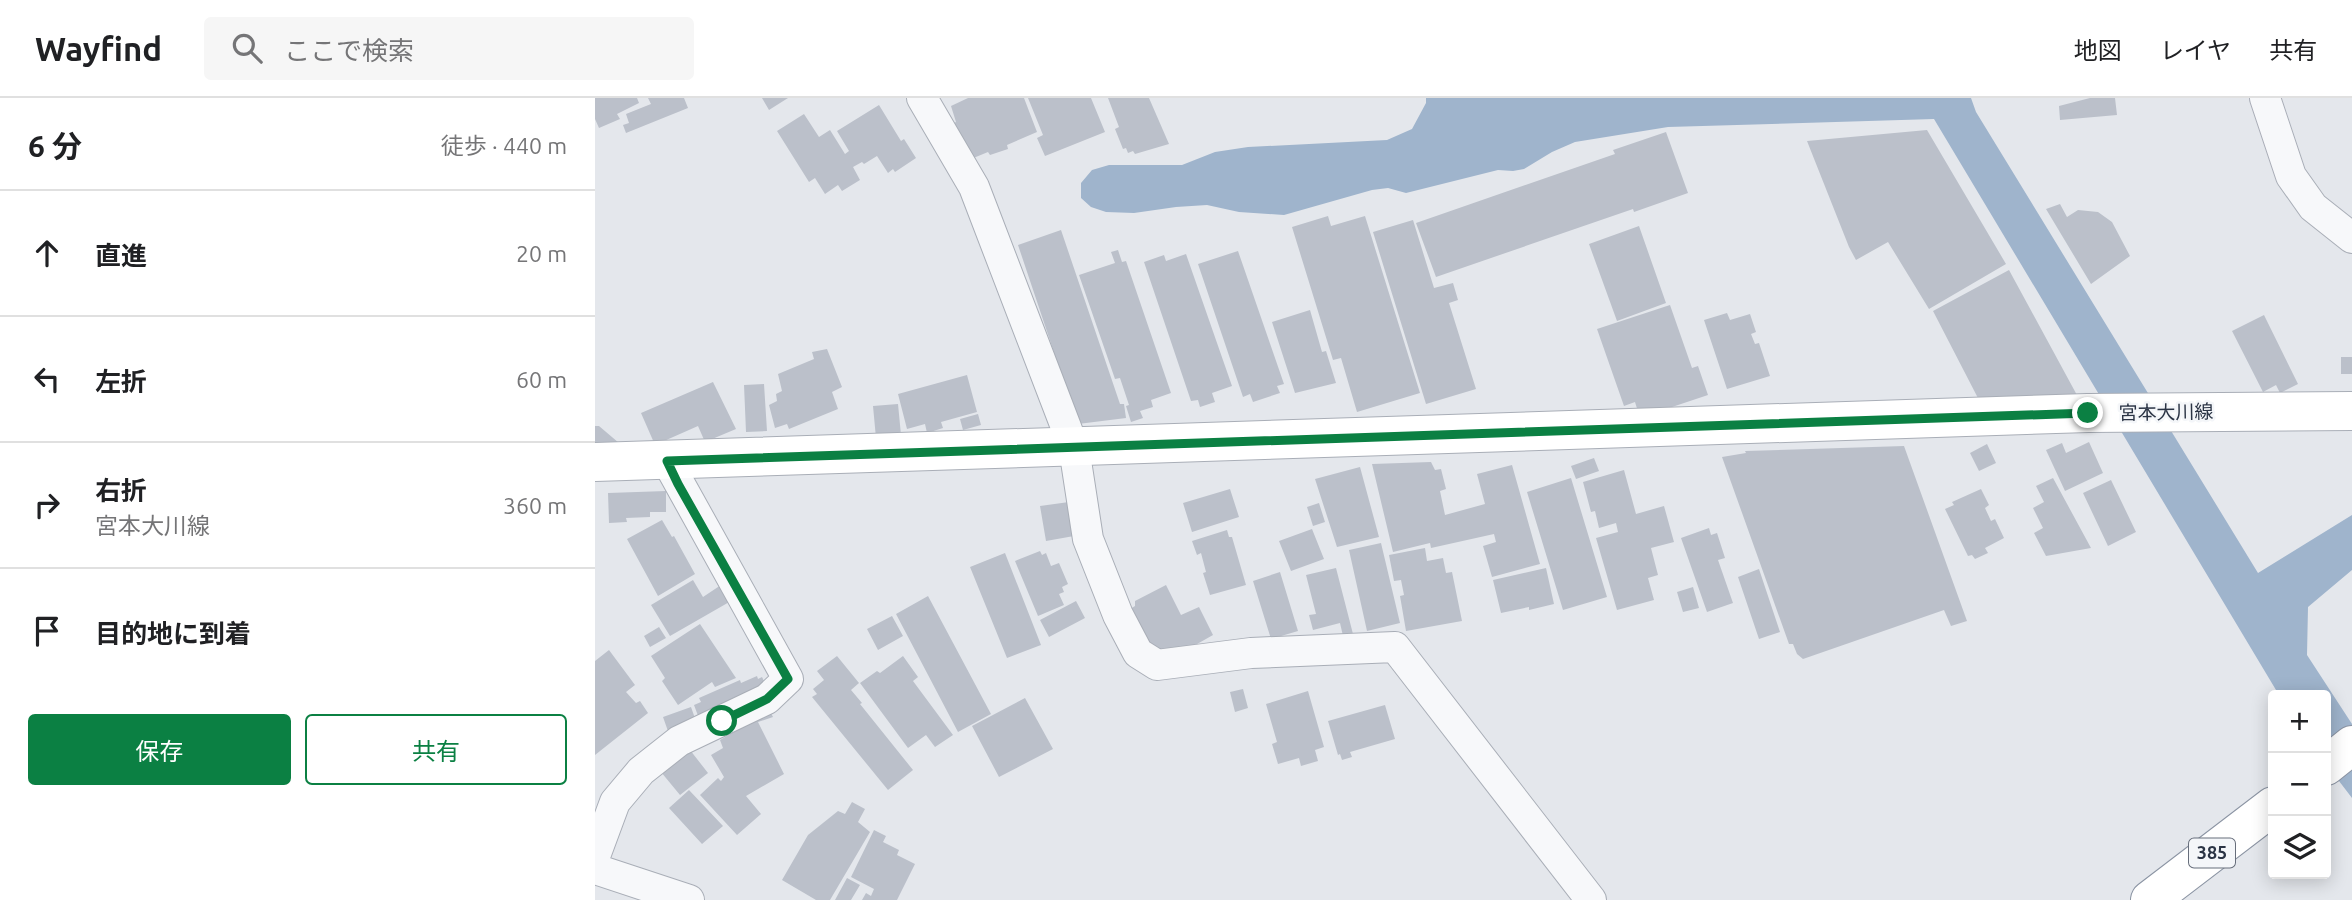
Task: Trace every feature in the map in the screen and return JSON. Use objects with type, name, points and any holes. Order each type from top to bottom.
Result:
[{"type":"main road","name":"宮本大川線","points":[[595,462],[2088,413],[2352,411]]},
{"type":"main road","points":[[2331,762],[2352,745]]},
{"type":"main road","name":"385","points":[[2150,900],[2268,810]]},
{"type":"street","points":[[922,98],[974,187],[1074,448],[1088,539],[1118,615],[1138,653],[1157,665],[1251,653],[1395,647],[1591,900]]},
{"type":"street","points":[[2265,98],[2291,176],[2313,207],[2352,238]]},
{"type":"street","points":[[595,856],[615,802],[641,771],[679,741],[767,699],[788,679],[667,461]]},
{"type":"street","points":[[595,869],[689,900]]},
{"type":"water","points":[[1426,98],[1971,98],[1976,112],[2258,573],[2352,515],[2352,570],[2308,607],[2307,655],[2330,690],[2276,690],[1934,119],[1668,127],[1575,142],[1524,169],[1498,170],[1406,193],[1388,188],[1372,190],[1284,215],[1239,212],[1207,205],[1134,213],[1106,212],[1091,207],[1081,198],[1081,183],[1092,170],[1109,165],[1182,165],[1215,152],[1248,147],[1387,140],[1412,129]]},
{"type":"water","points":[[2331,692],[2352,724],[2352,798],[2331,771]]},
{"type":"building","points":[[595,98],[637,98],[639,103],[617,114],[620,119],[599,128],[595,119]]},
{"type":"building","points":[[648,98],[684,98],[688,108],[626,133],[623,125],[629,123],[626,114],[651,104]]},
{"type":"building","points":[[762,98],[788,98],[769,110]]},
{"type":"building","points":[[968,98],[1024,98],[1037,132],[1007,145],[1008,149],[990,155],[988,152],[971,159],[952,124],[956,122],[951,106]]},
{"type":"building","points":[[1028,98],[1091,98],[1105,132],[1045,156],[1037,138],[1043,135]]},
{"type":"building","points":[[1108,98],[1149,98],[1169,144],[1135,154],[1133,151],[1128,153],[1126,148],[1123,149],[1115,129],[1119,127]]},
{"type":"building","points":[[2090,98],[2115,98],[2117,115],[2060,120],[2059,106]]},
{"type":"building","points":[[879,105],[901,141],[904,139],[916,158],[895,172],[893,169],[888,173],[877,156],[864,164],[862,162],[853,167],[860,180],[842,191],[838,185],[825,194],[815,178],[809,182],[777,131],[804,114],[819,137],[830,130],[845,154],[849,151],[837,131]]},
{"type":"building","points":[[1927,130],[2006,264],[1929,309],[1888,242],[1856,260],[1807,141]]},
{"type":"building","points":[[1666,132],[1688,193],[1634,212],[1633,209],[1436,277],[1416,223],[1615,154],[1613,150]]},
{"type":"building","points":[[2060,204],[2067,217],[2078,210],[2098,212],[2112,222],[2130,256],[2091,284],[2046,209]]},
{"type":"building","points":[[1328,216],[1331,226],[1365,216],[1420,393],[1357,412],[1341,358],[1333,360],[1292,227]]},
{"type":"building","points":[[1413,220],[1434,288],[1453,283],[1458,300],[1449,303],[1476,389],[1426,404],[1373,232]]},
{"type":"building","points":[[1639,226],[1666,303],[1617,321],[1589,244]]},
{"type":"building","points":[[1061,230],[1120,404],[1124,404],[1126,418],[1078,424],[1018,245]]},
{"type":"building","points":[[1118,250],[1122,262],[1126,261],[1171,393],[1151,400],[1153,407],[1140,411],[1143,418],[1131,422],[1126,406],[1129,405],[1120,378],[1115,379],[1079,275],[1115,263],[1111,252]]},
{"type":"building","points":[[1238,251],[1284,384],[1277,386],[1280,393],[1253,402],[1250,394],[1243,397],[1198,264]]},
{"type":"building","points":[[1186,254],[1232,386],[1212,393],[1215,402],[1200,407],[1198,400],[1191,401],[1144,262],[1164,255],[1166,261]]},
{"type":"building","points":[[2009,270],[2078,397],[1980,402],[1933,311]]},
{"type":"building","points":[[1670,305],[1692,368],[1698,366],[1708,395],[1651,414],[1639,415],[1635,402],[1624,406],[1597,329]]},
{"type":"building","points":[[1310,310],[1322,352],[1326,351],[1336,383],[1295,393],[1272,322]]},
{"type":"building","points":[[1727,313],[1730,320],[1750,314],[1756,332],[1751,334],[1755,344],[1759,343],[1770,376],[1727,389],[1704,320]]},
{"type":"building","points":[[2264,315],[2298,384],[2280,393],[2276,385],[2263,392],[2232,331]]},
{"type":"building","points":[[827,349],[842,387],[832,392],[838,409],[789,429],[787,424],[775,428],[769,405],[777,401],[776,394],[782,391],[778,374],[814,359],[812,352]]},
{"type":"building","points":[[2341,357],[2352,357],[2352,374],[2341,374]]},
{"type":"building","points":[[967,375],[977,412],[941,422],[943,428],[927,433],[925,424],[907,429],[898,394]]},
{"type":"building","points":[[713,382],[736,429],[705,442],[698,426],[655,445],[641,413]]},
{"type":"building","points":[[764,384],[767,431],[746,432],[744,385]]},
{"type":"building","points":[[898,404],[901,435],[876,438],[873,406]]},
{"type":"building","points":[[978,414],[981,425],[963,430],[960,419]]},
{"type":"building","points":[[595,426],[599,426],[619,443],[595,449]]},
{"type":"building","points":[[2089,442],[2103,473],[2065,491],[2046,450],[2062,443],[2066,453]]},
{"type":"building","points":[[1987,444],[1996,463],[1979,471],[1970,453]]},
{"type":"building","points":[[1904,446],[1967,621],[1951,626],[1944,610],[1803,659],[1797,654],[1793,644],[1789,644],[1722,457],[1746,453],[1745,451]]},
{"type":"building","points":[[1594,458],[1599,471],[1576,479],[1571,466]]},
{"type":"building","points":[[1431,462],[1435,470],[1441,469],[1446,489],[1440,491],[1445,515],[1485,504],[1477,474],[1512,465],[1540,564],[1492,577],[1483,546],[1496,542],[1494,534],[1431,548],[1430,543],[1393,552],[1372,464]]},
{"type":"building","points":[[1360,467],[1379,537],[1337,547],[1315,479]]},
{"type":"building","points":[[1624,470],[1636,514],[1664,506],[1674,542],[1651,548],[1658,575],[1648,578],[1654,600],[1617,610],[1596,538],[1618,532],[1616,523],[1599,528],[1595,511],[1591,512],[1583,482]]},
{"type":"building","points":[[1571,478],[1607,597],[1563,610],[1527,492]]},
{"type":"building","points":[[2053,478],[2091,548],[2046,556],[2034,533],[2043,528],[2033,508],[2044,502],[2036,486]]},
{"type":"building","points":[[2111,480],[2136,532],[2108,546],[2083,493]]},
{"type":"building","points":[[1230,489],[1239,517],[1192,532],[1183,503]]},
{"type":"building","points":[[1981,489],[1989,505],[1985,508],[1991,521],[1995,519],[2004,538],[1985,548],[1988,553],[1975,559],[1972,555],[1968,556],[1945,509],[1954,505],[1952,502]]},
{"type":"building","points":[[666,491],[666,512],[650,512],[650,517],[626,518],[627,522],[609,523],[608,493]]},
{"type":"building","points":[[1069,502],[1074,536],[1046,541],[1040,506]]},
{"type":"building","points":[[1319,503],[1325,522],[1313,526],[1307,507]]},
{"type":"building","points":[[662,520],[695,574],[658,596],[627,539]]},
{"type":"building","points":[[1709,528],[1711,535],[1717,533],[1725,558],[1718,560],[1733,603],[1707,612],[1681,538]]},
{"type":"building","points":[[1312,529],[1324,559],[1291,571],[1279,541]]},
{"type":"building","points":[[1227,530],[1229,537],[1232,537],[1246,585],[1210,595],[1203,573],[1206,572],[1201,553],[1197,555],[1192,541]]},
{"type":"building","points":[[1381,543],[1400,623],[1367,631],[1349,550]]},
{"type":"building","points":[[1425,548],[1427,561],[1443,558],[1446,573],[1452,572],[1462,621],[1406,631],[1400,596],[1404,595],[1401,580],[1394,581],[1389,555]]},
{"type":"building","points":[[1040,551],[1042,555],[1046,553],[1051,566],[1059,563],[1068,584],[1062,587],[1064,592],[1059,594],[1064,605],[1038,616],[1015,561]]},
{"type":"building","points":[[1005,553],[1041,645],[1007,658],[970,567]]},
{"type":"building","points":[[1336,568],[1353,634],[1343,636],[1340,623],[1313,630],[1309,615],[1316,614],[1306,575]]},
{"type":"building","points":[[1546,568],[1554,604],[1501,613],[1493,580]]},
{"type":"building","points":[[1759,569],[1780,632],[1759,639],[1738,577]]},
{"type":"building","points":[[1280,572],[1298,631],[1271,639],[1253,581]]},
{"type":"building","points":[[693,580],[703,597],[721,585],[731,601],[670,636],[651,605]]},
{"type":"building","points":[[1166,585],[1181,615],[1199,607],[1213,635],[1190,648],[1157,659],[1125,612],[1135,606],[1135,601]]},
{"type":"building","points":[[1693,587],[1699,608],[1683,612],[1677,592]]},
{"type":"building","points":[[928,596],[991,714],[958,732],[896,614]]},
{"type":"building","points":[[1076,601],[1085,618],[1049,637],[1040,620]]},
{"type":"building","points":[[892,616],[903,636],[878,650],[867,629]]},
{"type":"building","points":[[700,624],[736,678],[715,687],[712,682],[678,705],[662,681],[665,678],[651,656]]},
{"type":"building","points":[[659,627],[666,638],[650,647],[644,636]]},
{"type":"building","points":[[609,650],[635,685],[626,692],[636,703],[640,701],[648,713],[595,755],[595,661]]},
{"type":"building","points":[[837,656],[859,683],[851,690],[862,703],[860,704],[913,770],[888,790],[812,697],[817,694],[813,689],[824,680],[817,671]]},
{"type":"building","points":[[903,656],[918,677],[913,681],[953,735],[935,747],[926,735],[908,748],[860,683],[877,671],[880,673]]},
{"type":"building","points":[[757,676],[758,679],[762,677],[768,689],[700,721],[694,705],[701,702],[699,698],[740,680],[741,683]]},
{"type":"building","points":[[1243,689],[1248,708],[1235,712],[1230,692]]},
{"type":"building","points":[[1308,691],[1324,747],[1315,750],[1318,761],[1301,766],[1299,758],[1278,764],[1272,744],[1277,742],[1266,704]]},
{"type":"building","points":[[1025,698],[1053,749],[999,777],[972,726]]},
{"type":"building","points":[[1385,705],[1395,739],[1350,752],[1352,757],[1342,760],[1328,721]]},
{"type":"building","points":[[691,707],[697,724],[669,734],[663,717]]},
{"type":"building","points":[[768,707],[773,717],[758,722],[784,774],[746,796],[761,814],[737,835],[700,795],[718,778],[721,781],[724,777],[711,755],[723,748],[720,740],[746,725]]},
{"type":"building","points":[[690,750],[708,773],[680,795],[661,772]]},
{"type":"building","points":[[689,790],[723,826],[702,844],[669,808]]},
{"type":"building","points":[[852,802],[865,809],[858,822],[870,832],[830,900],[816,900],[782,880],[808,835],[838,811],[845,814]]},
{"type":"building","points":[[874,830],[886,836],[883,842],[899,850],[897,855],[915,864],[897,900],[862,900],[866,893],[871,896],[874,889],[851,877]]},
{"type":"building","points":[[847,878],[860,885],[851,900],[835,900]]},
{"type":"route","points":[[722,721],[767,699],[788,679],[667,461],[2088,413]]}]
